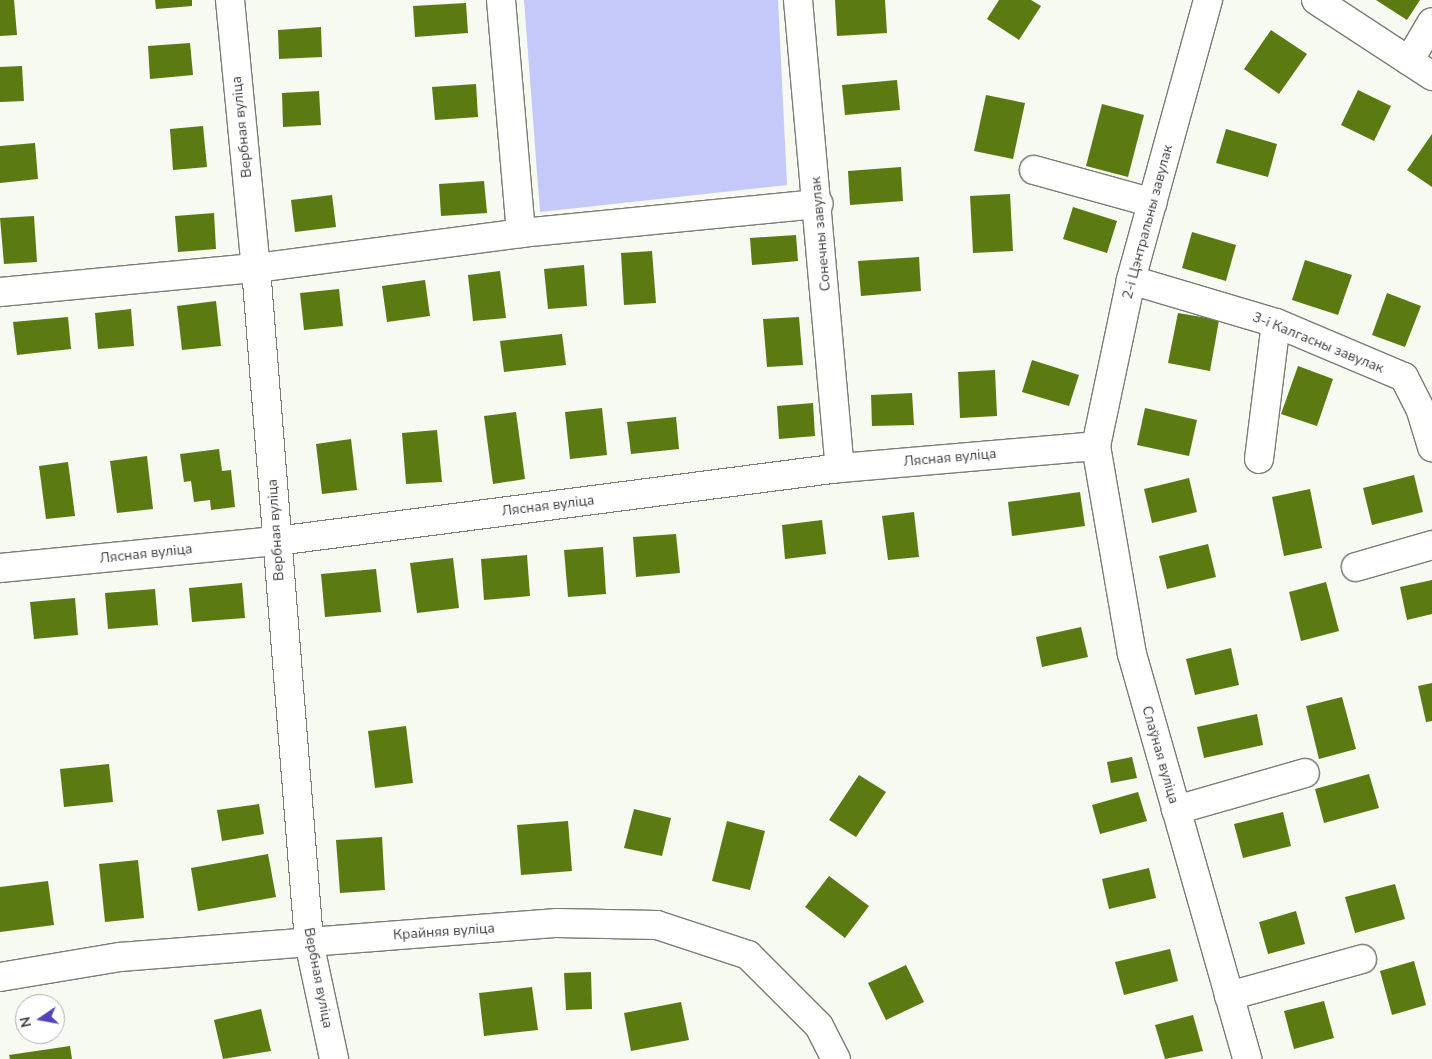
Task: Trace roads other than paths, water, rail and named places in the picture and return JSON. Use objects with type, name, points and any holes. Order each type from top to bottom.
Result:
[{"type":"street","name":"Вербная вуліца","points":[[230,0],[256,268],[309,942],[334,1059]]},
{"type":"street","points":[[501,0],[521,232]]},
{"type":"street","name":"Сонечны завулак","points":[[798,0],[819,204],[840,468]]},
{"type":"street","name":"2-і Цэнтральны завулак","points":[[1096,446],[1131,280],[1208,0]]},
{"type":"street","points":[[1316,0],[1432,76]]},
{"type":"street","points":[[1409,60],[1432,22]]},
{"type":"street","points":[[1034,170],[1153,202]]},
{"type":"street","points":[[0,292],[256,268],[521,232],[819,204]]},
{"type":"street","name":"3-і Калгасны завулак","points":[[1131,280],[1276,323],[1404,377],[1421,411],[1432,447]]},
{"type":"street","points":[[1259,459],[1276,323]]},
{"type":"street","name":"Лясная вуліца","points":[[0,568],[277,541],[840,468],[1096,446]]},
{"type":"street","name":"Слаўная вуліца","points":[[1096,446],[1132,654],[1247,1059]]},
{"type":"street","points":[[1356,568],[1432,545]]},
{"type":"street","points":[[1176,810],[1305,773]]},
{"type":"street","name":"Крайняя вуліца","points":[[0,977],[120,957],[309,942],[558,923],[658,925],[748,955],[819,1026],[836,1059]]},
{"type":"street","points":[[1229,996],[1362,959]]}]
